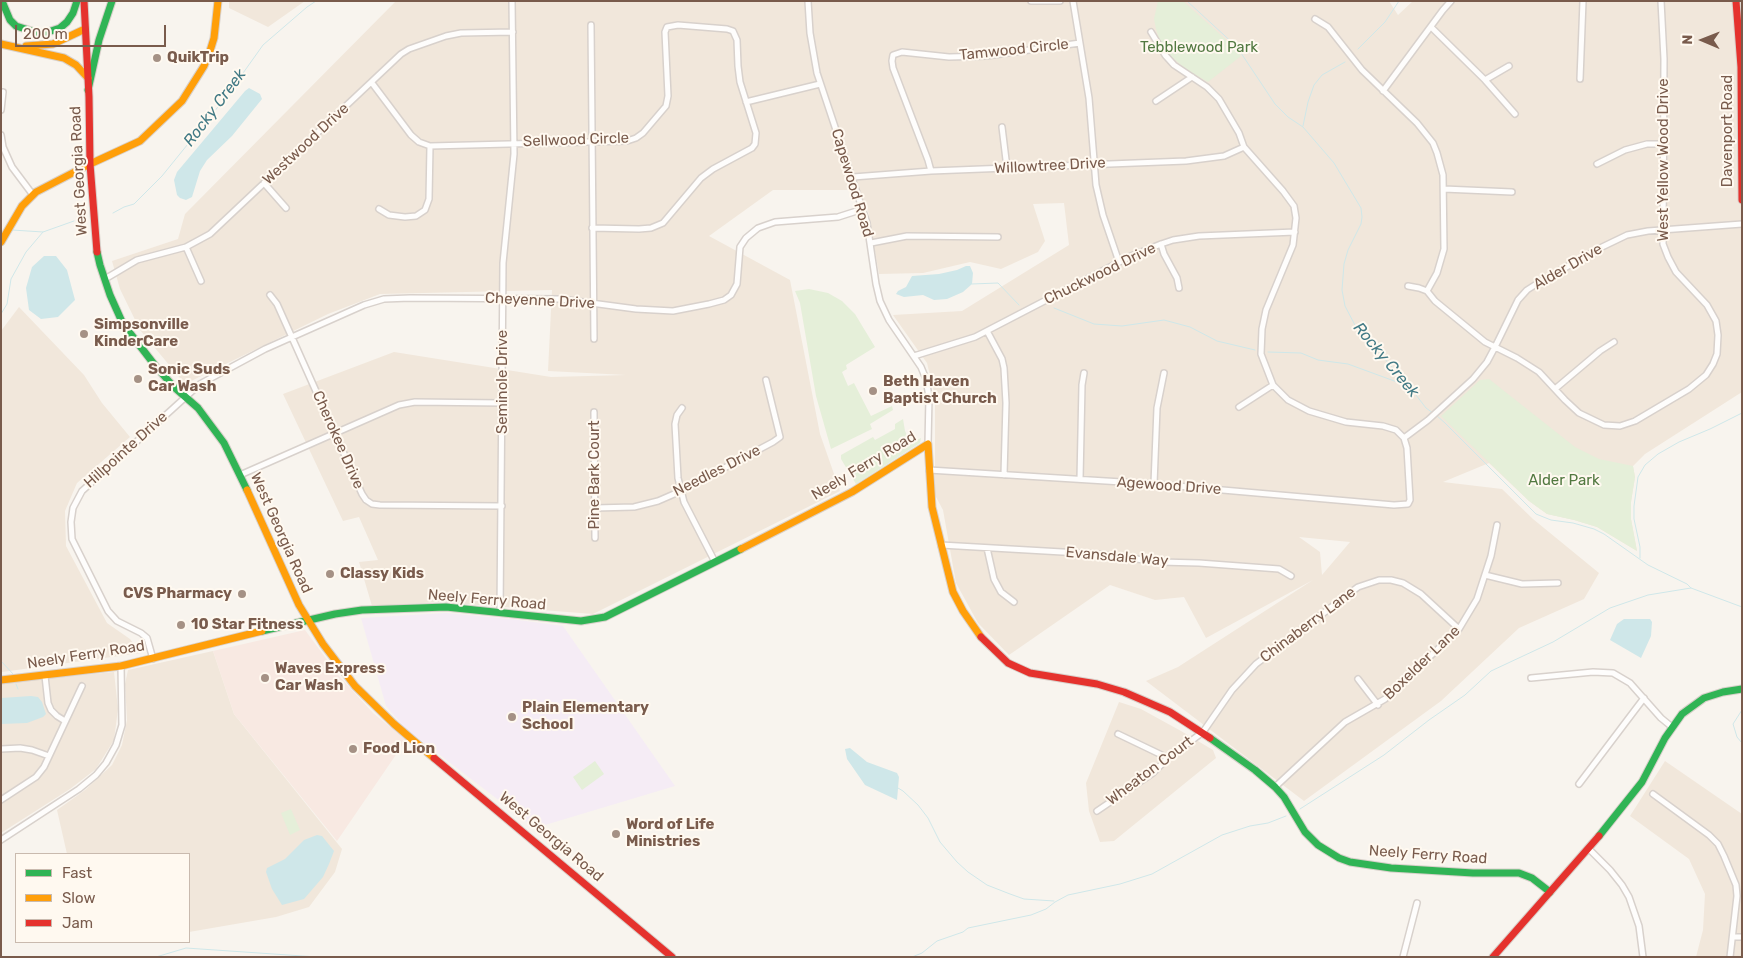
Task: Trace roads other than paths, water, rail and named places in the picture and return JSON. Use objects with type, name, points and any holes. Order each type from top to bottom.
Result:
[{"type":"main road","points":[[2,1],[10,20],[16,26],[38,33],[60,28],[73,13],[77,1]]},
{"type":"main road","name":"West Georgia Road","points":[[84,1],[90,164],[96,244],[105,280],[124,324],[157,368],[198,408],[224,443],[286,580],[323,644],[343,671],[382,713],[672,957]]},
{"type":"main road","points":[[88,90],[99,40],[112,1]]},
{"type":"main road","points":[[3,239],[22,206],[33,195],[46,186],[140,141],[182,101],[204,66],[210,51],[214,38],[218,1]]},
{"type":"main road","name":"Davenport Road","points":[[1736,1],[1741,67],[1742,200]]},
{"type":"main road","points":[[19,47],[53,44],[85,29]]},
{"type":"main road","points":[[1,44],[64,58],[76,65],[88,78]]},
{"type":"main road","name":"Neely Ferry Road","points":[[1,680],[120,666],[335,614],[381,609],[446,607],[566,620],[580,621],[599,618],[616,613],[852,492],[928,444],[932,507],[950,583],[962,611],[983,639],[1008,662],[1030,673],[1097,684],[1124,692],[1170,712],[1203,732],[1275,787],[1306,834],[1326,851],[1339,858],[1397,869],[1518,873],[1532,878],[1550,892]]},
{"type":"main road","points":[[1493,957],[1610,824],[1642,782],[1672,727],[1682,714],[1704,698],[1742,689]]},
{"type":"street","name":"Seminole Drive","points":[[500,613],[503,254],[514,143],[512,1]]},
{"type":"street","name":"Capewood Road","points":[[808,1],[812,48],[820,84],[863,209],[871,243],[880,301],[889,320],[923,371],[928,389],[928,444]]},
{"type":"street","points":[[1031,1],[1060,1]]},
{"type":"street","name":"Tamwood Circle","points":[[1073,1],[1089,98],[1096,185],[1103,215],[1119,262]]},
{"type":"street","points":[[1384,91],[1451,1]]},
{"type":"street","points":[[1580,79],[1583,1]]},
{"type":"street","name":"West Yellow Wood Drive","points":[[1427,292],[1485,342],[1532,368],[1545,378],[1571,406],[1586,418],[1604,425],[1620,426],[1641,418],[1689,389],[1701,380],[1710,369],[1718,348],[1716,321],[1707,305],[1672,266],[1663,244],[1664,60],[1661,1]]},
{"type":"street","points":[[1315,19],[1328,27],[1355,63],[1417,122],[1433,143],[1442,167],[1444,189],[1442,261],[1438,274],[1427,292],[1408,286]]},
{"type":"street","points":[[591,25],[594,339]]},
{"type":"street","name":"Sellwood Circle","points":[[430,146],[627,141],[636,138],[664,110],[668,96],[665,32],[667,27],[727,29],[733,31],[737,40],[738,66],[746,102],[756,133],[756,144],[701,178],[663,223],[651,228],[638,229],[592,228]]},
{"type":"street","points":[[1431,27],[1485,80],[1515,114]]},
{"type":"street","name":"Westwood Drive","points":[[105,280],[137,260],[186,247],[210,234],[402,54],[418,45],[461,33],[513,32]]},
{"type":"street","points":[[1151,32],[1169,60],[1207,87],[1218,99],[1244,146],[1291,201],[1295,212],[1295,232],[1290,253],[1266,310],[1262,329],[1261,354],[1273,385],[1288,400],[1309,411],[1346,422],[1391,428],[1404,438]]},
{"type":"street","name":"Tamwood Circle","points":[[931,172],[893,68],[893,56],[902,52],[949,57],[986,56],[1080,43]]},
{"type":"street","points":[[1485,80],[1509,66]]},
{"type":"street","points":[[1156,101],[1192,77]]},
{"type":"street","points":[[372,83],[412,135],[419,142],[430,146],[429,199],[425,210],[416,216],[406,217],[389,215],[379,209]]},
{"type":"street","points":[[746,102],[820,84]]},
{"type":"street","points":[[1,110],[3,92]]},
{"type":"street","points":[[1002,127],[1007,168]]},
{"type":"street","points":[[1,135],[3,147],[12,167],[33,195]]},
{"type":"street","points":[[1597,164],[1625,150],[1647,144],[1663,144]]},
{"type":"street","name":"Willowtree Drive","points":[[853,178],[931,172],[1216,158],[1234,152],[1244,146]]},
{"type":"street","points":[[264,182],[286,208]]},
{"type":"street","points":[[1444,189],[1512,192]]},
{"type":"street","name":"Cheyenne Drive","points":[[186,396],[200,384],[250,356],[364,305],[384,300],[410,298],[561,299],[673,311],[724,300],[732,295],[737,284],[740,247],[746,238],[758,228],[775,222],[838,217],[863,209]]},
{"type":"street","name":"Alder Drive","points":[[1404,438],[1428,420],[1473,380],[1496,347],[1518,300],[1531,287],[1618,238],[1636,233],[1662,230],[1742,224]]},
{"type":"street","name":"Chuckwood Drive","points":[[914,356],[969,340],[1119,262],[1173,240],[1199,236],[1295,232]]},
{"type":"street","points":[[871,243],[907,236],[998,237]]},
{"type":"street","points":[[1161,244],[1164,254],[1177,278],[1178,288]]},
{"type":"street","points":[[186,247],[201,281]]},
{"type":"street","name":"Cherokee Drive","points":[[270,295],[277,304],[366,500],[380,506],[502,506]]},
{"type":"street","points":[[987,331],[1002,359],[1004,368],[1006,403],[1004,475]]},
{"type":"street","points":[[1555,390],[1600,351],[1614,342]]},
{"type":"street","points":[[1080,479],[1082,385],[1084,373]]},
{"type":"street","points":[[1154,484],[1157,408],[1164,373]]},
{"type":"street","name":"Needles Drive","points":[[595,508],[642,506],[681,491],[780,437],[766,380]]},
{"type":"street","points":[[1239,407],[1273,385]]},
{"type":"street","name":"Hillpointe Drive","points":[[152,658],[147,638],[117,621],[108,611],[72,538],[71,522],[73,508],[82,491],[186,396]]},
{"type":"street","points":[[240,475],[335,432],[407,403],[503,403]]},
{"type":"street","points":[[682,408],[677,415],[675,424],[676,466],[681,491],[684,502],[715,562]]},
{"type":"street","name":"Pine Bark Court","points":[[594,412],[595,538]]},
{"type":"street","name":"Agewood Drive","points":[[929,470],[1154,484],[1394,505],[1408,504],[1410,500],[1404,438]]},
{"type":"street","name":"Boxelder Lane","points":[[1275,787],[1345,722],[1378,704],[1459,629],[1477,599],[1486,574],[1497,525]]},
{"type":"street","name":"Evansdale Way","points":[[941,545],[1097,554],[1160,562],[1279,569],[1291,576]]},
{"type":"street","points":[[987,548],[994,579],[1001,592],[1014,602]]},
{"type":"street","points":[[1486,574],[1522,584],[1558,583]]},
{"type":"street","name":"Chinaberry Lane","points":[[1203,732],[1232,690],[1256,664],[1350,593],[1370,582],[1391,580],[1413,587],[1459,629]]},
{"type":"street","points":[[1,840],[79,789],[106,764],[116,745],[122,725],[120,666]]},
{"type":"street","points":[[1531,678],[1606,672],[1623,678],[1672,727]]},
{"type":"street","points":[[45,676],[48,703],[51,710],[65,721]]},
{"type":"street","points":[[1358,679],[1378,704]]},
{"type":"street","points":[[1,800],[36,778],[44,767],[82,686]]},
{"type":"street","points":[[1579,784],[1644,698]]},
{"type":"street","name":"Wheaton Court","points":[[1097,811],[1153,773],[1168,758],[1203,732]]},
{"type":"street","points":[[1118,734],[1168,758]]},
{"type":"street","points":[[1,749],[20,748],[49,756]]},
{"type":"street","points":[[1653,794],[1718,844],[1736,884],[1737,896],[1730,957]]},
{"type":"street","points":[[1588,848],[1616,877],[1629,897],[1639,926],[1643,957]]},
{"type":"street","points":[[1403,957],[1417,903]]},
{"type":"street","points":[[1733,937],[1742,937]]},
{"type":"water","points":[[249,88],[260,94],[262,99],[232,136],[207,160],[200,171],[192,197],[186,200],[180,198],[177,195],[174,180],[177,172]]},
{"type":"water","points":[[44,256],[56,256],[67,270],[75,300],[58,317],[41,319],[29,310],[26,288],[32,267]]},
{"type":"water","points":[[970,266],[973,273],[972,284],[963,292],[947,299],[934,300],[923,295],[904,297],[896,294],[906,287],[912,276],[939,274]]},
{"type":"water","points":[[1624,619],[1650,619],[1652,622],[1651,636],[1641,658],[1610,640],[1617,624]]},
{"type":"water","points":[[38,697],[42,702],[46,714],[43,717],[27,723],[1,724],[1,698]]},
{"type":"water","points":[[850,748],[867,762],[897,773],[899,777],[897,800],[865,785],[847,759],[845,749]]},
{"type":"water","points":[[317,835],[322,836],[334,851],[323,877],[304,899],[282,905],[272,889],[266,872],[267,868],[285,859],[304,840]]},
{"type":"waterway","name":"Rocky Creek","points":[[113,213],[134,204],[162,176],[226,97],[263,45],[316,1]]},
{"type":"waterway","name":"Rocky Creek","points":[[1187,1],[1237,47],[1275,104],[1288,117],[1303,127],[1334,163],[1361,208],[1361,224],[1348,250],[1344,264],[1342,290],[1345,306],[1357,329],[1406,382],[1426,408],[1433,413]]},
{"type":"waterway","points":[[1358,49],[1385,22],[1399,1]]},
{"type":"waterway","points":[[1303,126],[1314,85],[1322,75],[1345,62]]},
{"type":"waterway","name":"Rocky Creek","points":[[12,230],[43,232],[74,221]]},
{"type":"waterway","points":[[1,314],[7,304],[11,279],[26,252],[43,232]]},
{"type":"waterway","points":[[972,284],[998,283],[1019,305]]},
{"type":"waterway","points":[[1054,308],[1094,324],[1122,326],[1164,320],[1190,327],[1217,341],[1255,350]]},
{"type":"waterway","points":[[1268,352],[1301,353],[1318,360],[1348,364],[1397,382],[1405,382]]},
{"type":"waterway","points":[[1640,558],[1634,506],[1638,477],[1645,465],[1658,454],[1679,442],[1742,413]]},
{"type":"waterway","name":"Rocky Creek","points":[[1436,415],[1536,514],[1551,520],[1573,523],[1594,529],[1648,565],[1687,584],[1691,588],[1742,607]]},
{"type":"waterway","points":[[1300,809],[1384,755],[1465,695],[1491,671],[1553,642],[1610,608],[1648,595],[1691,588]]},
{"type":"waterway","points":[[1,661],[14,675]]},
{"type":"waterway","points":[[16,684],[18,689]]},
{"type":"waterway","name":"Rocky Creek","points":[[1742,710],[1733,724],[1737,737],[1742,743]]},
{"type":"waterway","points":[[898,788],[918,805],[928,818],[940,842],[968,872],[987,885],[1024,899],[1054,901]]},
{"type":"waterway","points":[[912,957],[922,953],[937,941],[963,932],[968,928],[1031,915],[1046,909],[1068,895],[1120,884],[1152,874],[1222,835],[1250,826],[1268,823],[1286,816]]},
{"type":"waterway","points":[[156,957],[186,948],[317,957]]},
{"type":"place","name":"QuikTrip","points":[[157,58]]},
{"type":"place","name":"Simpsonville KinderCare","points":[[84,334]]},
{"type":"place","name":"Sonic Suds Car Wash","points":[[138,379]]},
{"type":"place","name":"Beth Haven Baptist Church","points":[[873,391]]},
{"type":"place","name":"Classy Kids","points":[[330,574]]},
{"type":"place","name":"CVS Pharmacy","points":[[242,594]]},
{"type":"place","name":"10 Star Fitness","points":[[181,625]]},
{"type":"place","name":"Waves Express Car Wash","points":[[265,678]]},
{"type":"place","name":"Plain Elementary School","points":[[512,717]]},
{"type":"place","name":"Food Lion","points":[[353,749]]},
{"type":"place","name":"Word of Life Ministries","points":[[616,834]]},
{"type":"park label","name":"Tebblewood Park","points":[[1199,48]]},
{"type":"park label","name":"Alder Park","points":[[1564,481]]}]
